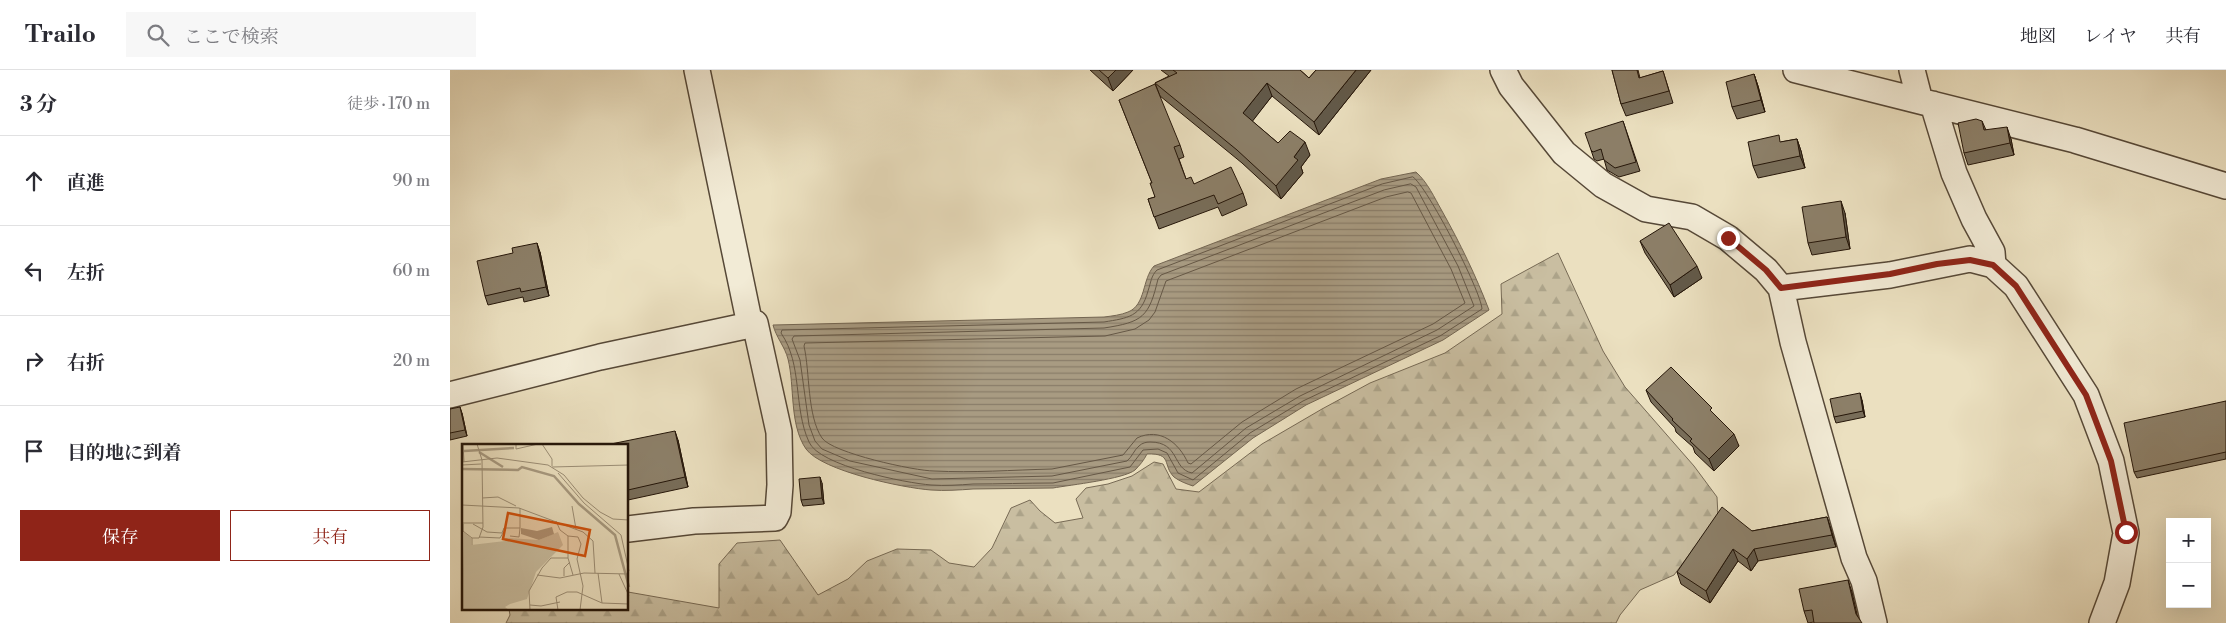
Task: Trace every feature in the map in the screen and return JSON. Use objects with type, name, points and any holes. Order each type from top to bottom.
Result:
[{"type":"street","points":[[450,395],[600,357],[750,324],[697,70]]},
{"type":"street","points":[[1503,70],[1510,86],[1564,153],[1603,186],[1646,209],[1692,217],[1728,238],[1766,270],[1781,288],[1791,334],[1854,558],[1864,581],[1874,623]]},
{"type":"street","points":[[1796,70],[2075,140],[2226,186]]},
{"type":"street","points":[[1912,70],[1974,219],[1992,252],[1993,265]]},
{"type":"street","points":[[1781,288],[1890,274],[1937,264],[1970,260],[1993,265],[2016,286],[2086,395],[2111,461],[2126,532],[2117,583],[2102,623]]},
{"type":"street","points":[[629,530],[694,521],[775,518],[778,512],[780,485],[779,432],[755,323]]},
{"type":"green space","points":[[1558,253],[1603,351],[1625,387],[1694,466],[1717,497],[1718,516],[1674,575],[1640,590],[1616,623],[506,623],[510,615],[509,610],[629,610],[629,592],[719,608],[719,564],[737,543],[780,540],[818,595],[848,579],[867,561],[897,549],[931,550],[949,563],[974,567],[992,548],[1011,508],[1030,500],[1055,523],[1083,518],[1076,499],[1086,488],[1108,484],[1132,476],[1154,462],[1163,464],[1176,489],[1199,492],[1262,444],[1370,383],[1445,353],[1502,314],[1501,284]]},
{"type":"water","points":[[1416,172],[1431,190],[1455,235],[1489,310],[1443,340],[1306,405],[1253,438],[1193,486],[1174,477],[1161,455],[1147,454],[1137,468],[1129,473],[1109,479],[1053,488],[918,489],[864,477],[828,464],[815,457],[806,449],[801,439],[795,417],[788,359],[773,325],[1104,317],[1119,315],[1134,309],[1138,304],[1147,278],[1154,266],[1381,179]]},
{"type":"building","points":[[1099,70],[1116,70],[1108,78]]},
{"type":"building","points":[[1173,70],[1300,70],[1309,78],[1316,70],[1356,70],[1314,122],[1267,83],[1243,113],[1278,143],[1290,131],[1305,142],[1294,157],[1298,160],[1276,186],[1237,150],[1155,83],[1177,73]]},
{"type":"building","points":[[1612,70],[1637,70],[1639,78],[1663,71],[1669,91],[1621,104]]},
{"type":"building","points":[[1754,74],[1761,100],[1732,107],[1726,82]]},
{"type":"building","points":[[1155,84],[1180,145],[1174,147],[1186,179],[1191,177],[1194,184],[1231,167],[1243,193],[1218,204],[1214,195],[1154,217],[1148,199],[1155,197],[1150,183],[1152,183],[1119,100]]},
{"type":"building","points":[[1976,119],[1982,121],[1984,130],[2007,127],[2010,143],[1964,153],[1958,123]]},
{"type":"building","points":[[1623,121],[1636,162],[1615,168],[1604,160],[1601,149],[1593,152],[1591,150],[1585,133]]},
{"type":"building","points":[[1779,135],[1780,142],[1797,139],[1800,156],[1753,166],[1748,142]]},
{"type":"building","points":[[1841,201],[1846,237],[1808,243],[1802,207]]},
{"type":"building","points":[[1669,223],[1697,266],[1670,285],[1640,241]]},
{"type":"building","points":[[537,243],[546,287],[521,292],[520,288],[485,296],[477,261],[513,253],[512,248]]},
{"type":"building","points":[[1671,367],[1712,408],[1710,410],[1734,434],[1709,459],[1690,441],[1692,439],[1672,420],[1646,390]]},
{"type":"building","points":[[1860,393],[1863,411],[1834,417],[1830,399]]},
{"type":"building","points":[[2226,401],[2226,452],[2134,472],[2124,423]]},
{"type":"building","points":[[460,407],[465,430],[450,433],[450,409]]},
{"type":"building","points":[[675,431],[685,477],[629,490],[629,444],[611,444]]},
{"type":"building","points":[[820,477],[822,498],[801,500],[799,479]]},
{"type":"building","points":[[1722,507],[1752,531],[1827,517],[1832,535],[1754,549],[1747,559],[1733,549],[1706,591],[1677,572]]},
{"type":"building","points":[[1848,580],[1856,614],[1862,623],[1814,623],[1812,610],[1804,611],[1799,589]]},
{"type":"route","points":[[1728,238],[1766,270],[1781,288],[1890,274],[1937,264],[1970,260],[1993,265],[2016,286],[2086,395],[2111,461],[2126,532]]}]
